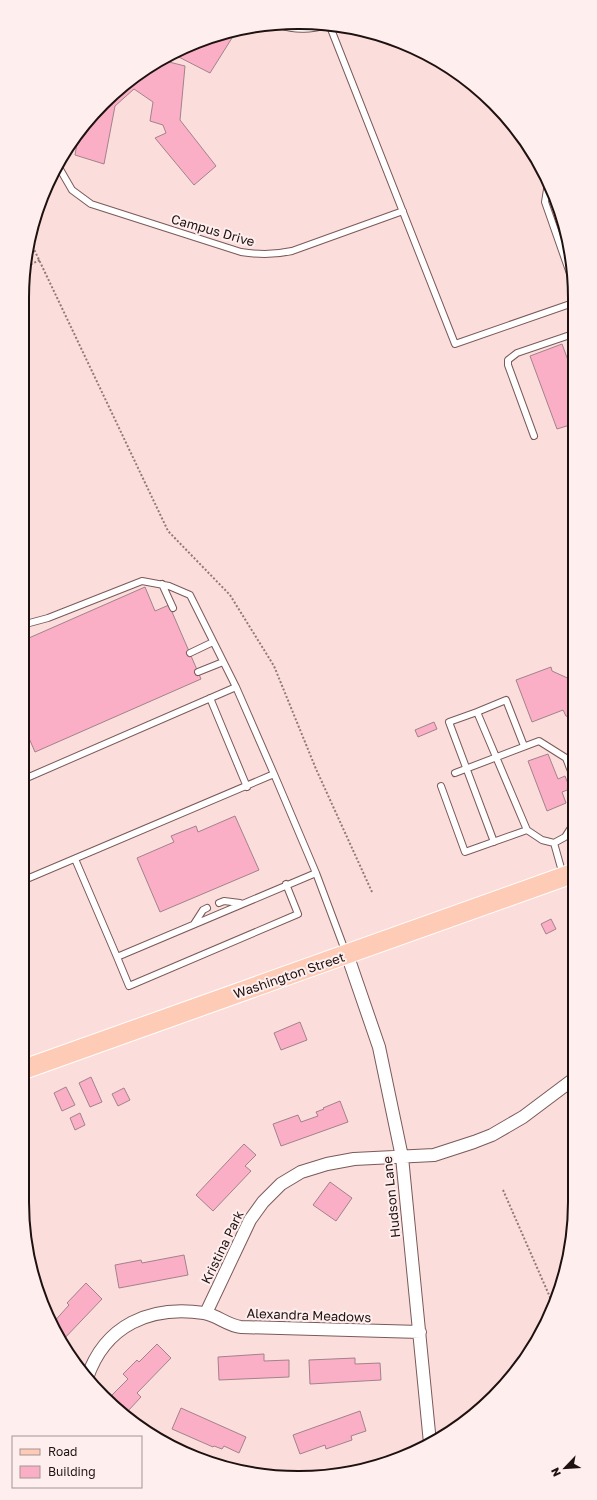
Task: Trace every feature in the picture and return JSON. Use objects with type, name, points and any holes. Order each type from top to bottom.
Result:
[{"type":"main road","name":"Washington Street","points":[[29,1068],[568,876]]},
{"type":"street","name":"Hudson Lane","points":[[347,954],[379,1047],[402,1156],[429,1437]]},
{"type":"street","name":"Kristina Park","points":[[206,1313],[250,1220],[263,1202],[281,1184],[301,1172],[327,1164],[354,1159],[434,1155],[492,1135],[523,1117],[568,1083]]},
{"type":"street","name":"Alexandra Meadows","points":[[89,1371],[99,1351],[112,1336],[125,1326],[142,1317],[161,1313],[206,1313],[236,1327],[420,1332]]},
{"type":"lane","points":[[292,29],[302,29]]},
{"type":"lane","points":[[332,31],[455,344],[568,304]]},
{"type":"lane","name":"Campus Drive","points":[[61,171],[72,190],[91,204],[241,252],[258,255],[275,255],[292,251],[403,211]]},
{"type":"lane","points":[[546,193],[545,202],[563,246]]},
{"type":"lane","points":[[534,436],[508,365],[508,360],[517,353],[568,336]]},
{"type":"lane","points":[[29,623],[71,609],[142,582],[162,584],[190,595],[236,687],[316,873],[347,954]]},
{"type":"lane","points":[[162,584],[173,608]]},
{"type":"lane","points":[[190,653],[213,642]]},
{"type":"lane","points":[[198,672],[223,662]]},
{"type":"lane","points":[[29,777],[236,687]]},
{"type":"lane","points":[[210,698],[247,787]]},
{"type":"lane","points":[[494,842],[449,722],[506,700],[524,746]]},
{"type":"lane","points":[[477,712],[527,830],[542,840],[554,843],[565,837],[568,832]]},
{"type":"lane","points":[[455,772],[539,741],[566,758],[568,763]]},
{"type":"lane","points":[[29,879],[247,787],[274,774]]},
{"type":"lane","points":[[441,786],[465,852],[527,830]]},
{"type":"lane","points":[[554,843],[568,876]]},
{"type":"lane","points":[[75,859],[129,986],[298,914],[286,884]]},
{"type":"lane","points":[[117,957],[286,884],[316,873]]},
{"type":"lane","points":[[219,903],[224,901],[242,904]]},
{"type":"lane","points":[[194,924],[203,910],[207,908]]},
{"type":"path","points":[[34,248],[168,531],[230,595],[274,666],[316,769],[372,892]]},
{"type":"path","points":[[31,264],[40,260]]},
{"type":"path","points":[[503,1190],[550,1297]]},
{"type":"building","points":[[232,37],[210,73],[179,57],[212,43]]},
{"type":"building","points":[[169,62],[185,66],[180,120],[216,166],[194,185],[155,138],[166,133],[163,125],[150,121],[153,102],[134,89],[115,106],[104,164],[75,155],[77,145],[85,134],[108,108],[134,85]]},
{"type":"building","points":[[562,344],[568,360],[568,426],[557,429],[530,356]]},
{"type":"building","points":[[145,587],[155,611],[169,605],[201,679],[35,752],[29,738],[29,638]]},
{"type":"building","points":[[551,667],[552,671],[568,678],[568,717],[563,710],[532,722],[516,680]]},
{"type":"building","points":[[434,722],[437,729],[418,737],[415,730]]},
{"type":"building","points":[[548,754],[558,779],[565,776],[568,784],[568,790],[562,792],[566,803],[547,811],[528,761]]},
{"type":"building","points":[[235,816],[259,870],[160,912],[137,858],[174,842],[171,836],[196,826],[198,832]]},
{"type":"building","points":[[551,919],[556,929],[546,934],[541,924]]},
{"type":"building","points":[[300,1022],[307,1040],[281,1050],[274,1033]]},
{"type":"building","points":[[91,1077],[102,1102],[90,1107],[79,1083]]},
{"type":"building","points":[[66,1087],[75,1105],[62,1111],[54,1093]]},
{"type":"building","points":[[124,1088],[130,1100],[118,1106],[112,1094]]},
{"type":"building","points":[[340,1101],[348,1122],[281,1146],[273,1124],[298,1115],[301,1122],[318,1116],[316,1112]]},
{"type":"building","points":[[80,1113],[85,1125],[75,1130],[70,1118]]},
{"type":"building","points":[[244,1144],[256,1155],[245,1166],[251,1171],[213,1211],[196,1195]]},
{"type":"building","points":[[330,1182],[352,1198],[336,1221],[313,1205]]},
{"type":"building","points":[[184,1255],[188,1275],[119,1288],[115,1265],[141,1260],[142,1263]]},
{"type":"building","points":[[86,1283],[102,1299],[66,1337],[56,1319],[69,1305],[67,1303]]},
{"type":"building","points":[[157,1344],[171,1358],[137,1393],[141,1397],[129,1410],[112,1395],[128,1379],[123,1374],[137,1360],[139,1362]]},
{"type":"building","points":[[264,1354],[264,1361],[289,1360],[289,1377],[219,1380],[218,1357]]},
{"type":"building","points":[[355,1358],[355,1364],[380,1363],[381,1380],[310,1384],[309,1360]]},
{"type":"building","points":[[181,1408],[246,1437],[239,1453],[224,1446],[222,1449],[213,1447],[172,1429]]},
{"type":"building","points":[[360,1411],[366,1431],[351,1436],[352,1440],[326,1449],[325,1445],[300,1454],[293,1435]]}]
